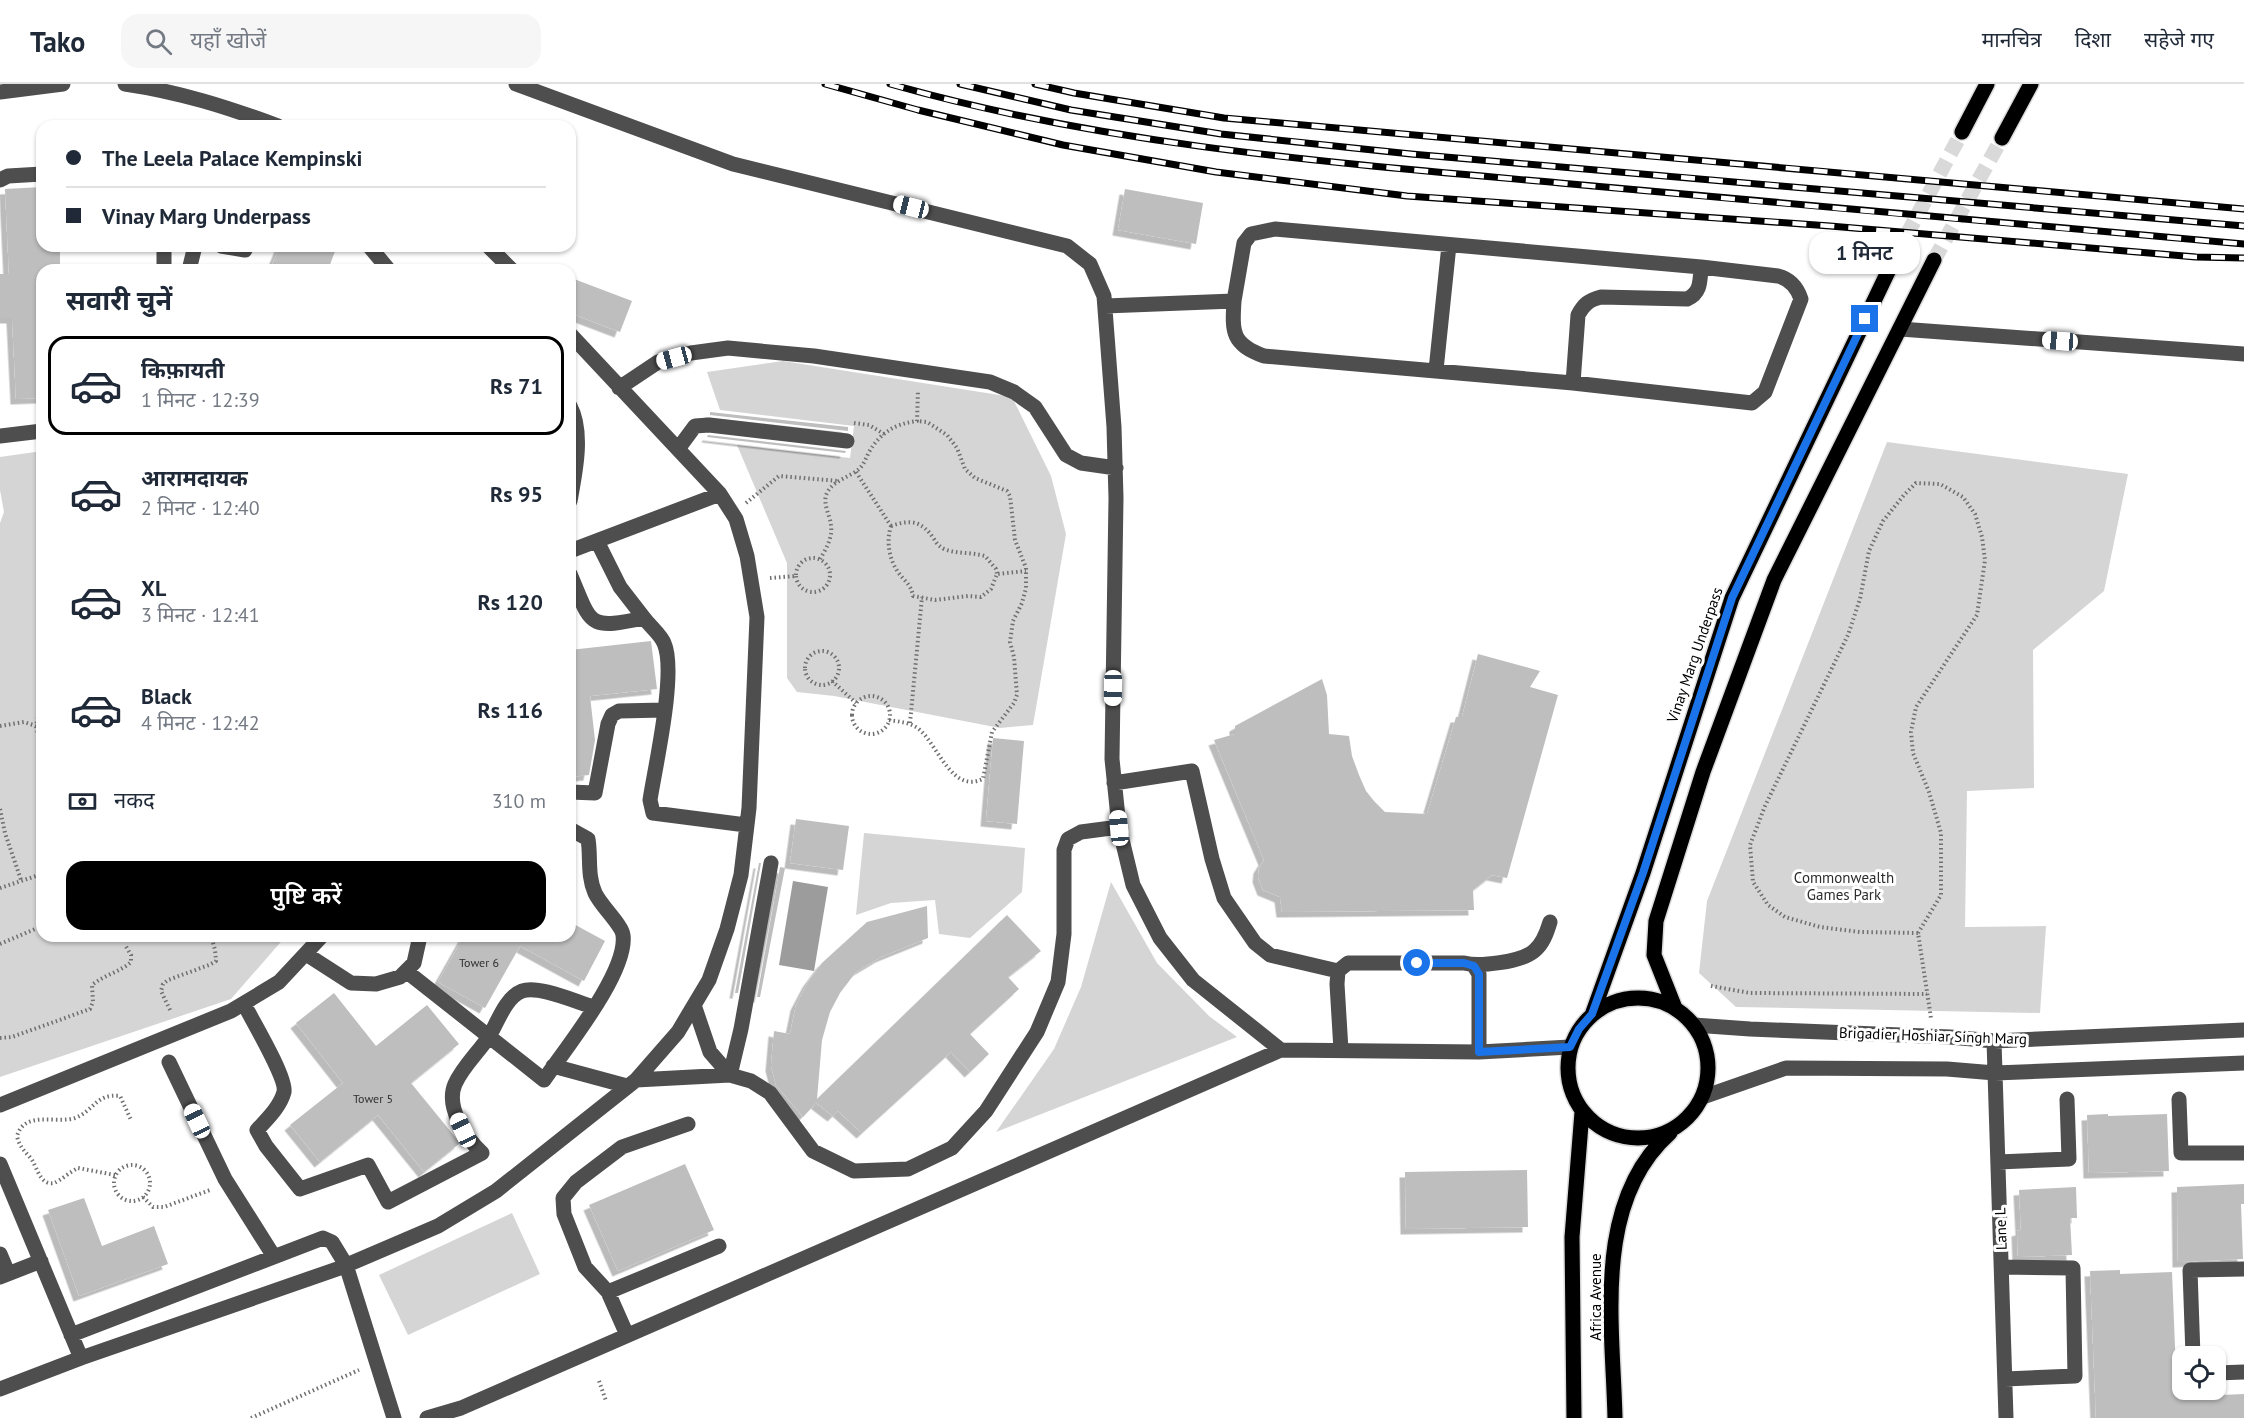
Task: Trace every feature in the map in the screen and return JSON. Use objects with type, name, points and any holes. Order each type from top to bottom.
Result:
[{"type":"main road","points":[[1962,132],[1987,84]]},
{"type":"main road","points":[[2002,138],[2031,84]]},
{"type":"main road","name":"Vinay Marg Underpass","points":[[1592,1014],[1643,873],[1732,598],[1896,255]]},
{"type":"main road","points":[[1675,1008],[1654,955],[1656,921],[1703,772],[1774,580],[1934,260]]},
{"type":"main road","points":[[1633,998],[1655,1000],[1675,1008],[1694,1025],[1703,1041],[1708,1057],[1708,1077],[1703,1097],[1690,1116],[1660,1135],[1639,1139],[1617,1136],[1598,1126],[1582,1112],[1571,1092],[1567,1069],[1570,1047],[1579,1029],[1592,1014],[1611,1003],[1633,998]]},
{"type":"main road","name":"Africa Avenue","points":[[1574,1418],[1572,1237],[1582,1112]]},
{"type":"main road","name":"Africa Avenue","points":[[1615,1418],[1611,1274],[1616,1235],[1621,1214],[1644,1161],[1679,1125]]},
{"type":"street","points":[[0,92],[63,84]]},
{"type":"street","points":[[125,84],[163,89],[211,102],[261,120]]},
{"type":"street","points":[[516,84],[733,164],[1066,246],[1090,264],[1104,296],[1114,427],[1116,468],[1112,759],[1119,828],[1133,885],[1160,938],[1193,980],[1281,1050]]},
{"type":"street","points":[[0,180],[8,176],[36,174]]},
{"type":"street","points":[[1275,228],[1449,244],[1778,276],[1787,278],[1798,291],[1801,299],[1765,392],[1752,403],[1573,383],[1264,356],[1250,351],[1236,339],[1232,324],[1234,301],[1244,243],[1251,234],[1275,228]]},
{"type":"street","points":[[1436,370],[1449,244]]},
{"type":"street","points":[[374,252],[384,264]]},
{"type":"street","points":[[494,252],[506,264]]},
{"type":"street","points":[[1573,383],[1578,315],[1584,305],[1591,299],[1601,297],[1687,299],[1695,296],[1699,290],[1701,267]]},
{"type":"street","points":[[1105,306],[1234,301]]},
{"type":"street","points":[[1900,329],[2244,354]]},
{"type":"street","points":[[0,1389],[81,1358],[346,1265],[438,1226],[496,1191],[631,1083],[678,1032],[709,980],[727,929],[741,875],[747,825],[757,617],[747,556],[736,519],[720,494],[576,341]]},
{"type":"street","points":[[619,388],[658,362],[691,353],[728,348],[814,356],[990,382],[1014,392],[1035,407],[1066,455],[1081,463],[1116,468]]},
{"type":"street","points":[[678,449],[695,426],[709,425],[847,441]]},
{"type":"street","points":[[0,436],[36,432]]},
{"type":"street","points":[[576,436],[578,459],[576,470]]},
{"type":"street","points":[[576,549],[720,494]]},
{"type":"street","points":[[597,541],[620,586],[664,643],[668,668],[650,800],[653,813],[747,825]]},
{"type":"street","points":[[576,588],[588,616],[598,624],[611,625],[644,618]]},
{"type":"street","points":[[576,792],[595,793],[608,724],[612,715],[618,711],[664,710]]},
{"type":"street","points":[[1114,783],[1192,771],[1212,859],[1224,898],[1255,943],[1270,955],[1338,971]]},
{"type":"street","points":[[553,1066],[631,1083],[730,1075],[751,1081],[770,1093],[813,1151],[854,1171],[908,1169],[952,1148],[986,1111],[1036,1032],[1058,982],[1064,934],[1064,850],[1068,839],[1081,832],[1119,828]]},
{"type":"street","points":[[406,971],[544,1080],[608,987],[622,952],[623,935],[619,925],[608,915],[595,893],[589,873],[588,838],[576,832]]},
{"type":"street","points":[[730,1075],[741,1029],[771,863]]},
{"type":"street","points":[[1341,1050],[1338,971],[1348,963],[1464,963],[1474,966],[1515,959],[1533,952],[1545,938],[1550,922]]},
{"type":"street","points":[[0,1105],[231,1011],[279,982],[317,942]]},
{"type":"street","points":[[306,954],[351,983],[376,984],[400,977],[414,963],[419,942]]},
{"type":"street","points":[[1474,966],[1479,974],[1479,1052]]},
{"type":"street","points":[[244,1004],[280,1072],[285,1089],[280,1101],[257,1130],[266,1146],[300,1189],[368,1165],[388,1202],[482,1153],[463,1130],[454,1113],[453,1086],[489,1036],[509,1002],[521,991],[536,989],[594,1007]]},
{"type":"street","points":[[694,1005],[710,1052],[730,1075]]},
{"type":"street","name":"Brigadier Hoshiar Singh Marg","points":[[1694,1025],[1994,1041],[2244,1030]]},
{"type":"street","name":"Lane L","points":[[1994,1041],[2006,1418]]},
{"type":"street","points":[[428,1418],[462,1413],[627,1335],[1281,1050],[1479,1052],[1570,1047]]},
{"type":"street","points":[[169,1062],[227,1183],[273,1255]]},
{"type":"street","points":[[1703,1097],[1786,1068],[1947,1069],[1995,1073],[2244,1063]]},
{"type":"street","points":[[1998,1162],[2069,1160],[2067,1099]]},
{"type":"street","points":[[2179,1100],[2181,1153],[2244,1153]]},
{"type":"street","points":[[627,1335],[608,1292],[585,1267],[564,1214],[564,1198],[576,1182],[622,1147],[688,1124]]},
{"type":"street","points":[[0,1164],[5,1190],[40,1261],[81,1358]]},
{"type":"street","points":[[71,1335],[273,1255],[323,1238],[332,1242],[346,1265],[394,1418]]},
{"type":"street","points":[[608,1292],[719,1246]]},
{"type":"street","points":[[0,1254],[4,1275],[40,1261]]},
{"type":"street","points":[[2002,1267],[2073,1268],[2075,1376],[2005,1379]]},
{"type":"street","points":[[2193,1346],[2190,1270],[2244,1269]]},
{"type":"street","points":[[2226,1373],[2244,1372]]},
{"type":"path","points":[[917,420],[919,372]]},
{"type":"path","points":[[820,559],[828,546],[832,525],[826,494],[840,481],[856,472],[880,437],[889,429],[900,424],[917,420],[927,422],[947,435],[957,448],[965,469],[975,477],[1007,490],[1010,496],[1015,540],[1026,571],[1026,588],[1022,603],[1012,621],[1010,642],[1014,657],[1017,695],[1014,703],[992,732],[984,778],[974,783],[961,780],[951,772],[938,751],[919,729],[910,723],[889,720]]},
{"type":"path","points":[[856,472],[891,526],[888,544],[892,559],[898,572],[911,587],[913,596],[935,600],[968,596],[981,597],[991,589],[997,574],[996,569],[985,556],[952,552],[940,547],[924,526],[916,521],[891,526]]},
{"type":"path","points":[[731,511],[751,500],[779,476],[840,481]]},
{"type":"path","points":[[1918,933],[1860,932],[1820,927],[1785,917],[1768,905],[1753,882],[1750,845],[1765,806],[1848,635],[1860,599],[1869,551],[1883,521],[1916,483],[1940,484],[1963,497],[1975,514],[1982,537],[1984,560],[1977,615],[1916,707],[1911,732],[1913,753],[1929,792],[1941,833],[1941,895],[1918,933],[1934,1036]]},
{"type":"path","points":[[809,558],[820,559],[830,572],[825,587],[815,591],[805,590],[797,582],[796,576],[799,565],[809,558]]},
{"type":"path","points":[[997,574],[1026,571]]},
{"type":"path","points":[[751,580],[796,576]]},
{"type":"path","points":[[910,723],[922,597]]},
{"type":"path","points":[[825,651],[834,656],[839,672],[832,681],[822,685],[811,681],[805,666],[814,653],[825,651]]},
{"type":"path","points":[[832,681],[856,703]]},
{"type":"path","points":[[867,696],[879,698],[888,707],[889,720],[882,730],[870,734],[864,733],[852,720],[852,708],[867,696]]},
{"type":"path","points":[[0,726],[24,722],[36,726]]},
{"type":"path","points":[[0,809],[5,833],[21,880]]},
{"type":"path","points":[[0,888],[36,876]]},
{"type":"path","points":[[0,944],[36,929]]},
{"type":"path","points":[[171,1010],[161,991],[163,984],[216,961],[213,942]]},
{"type":"path","points":[[0,1038],[12,1037],[90,1009],[93,1002],[92,986],[112,972],[125,968],[131,962],[131,955],[125,945]]},
{"type":"path","points":[[1711,986],[1750,993],[1928,994]]},
{"type":"path","points":[[116,1175],[78,1168],[54,1183],[47,1182],[40,1176],[32,1160],[23,1150],[17,1136],[19,1128],[34,1119],[65,1120],[78,1117],[103,1097],[110,1095],[120,1096],[131,1120]]},
{"type":"path","points":[[124,1166],[141,1167],[146,1171],[150,1187],[143,1197],[132,1201],[120,1197],[114,1187],[116,1175],[124,1166]]},
{"type":"path","points":[[143,1197],[153,1207],[164,1207],[227,1183]]},
{"type":"path","points":[[250,1418],[376,1363]]},
{"type":"path","points":[[599,1381],[606,1401]]},
{"type":"green space","points":[[783,361],[1012,397],[1051,476],[1066,534],[1033,725],[1000,728],[834,696],[797,692],[787,678],[787,563],[737,445],[850,458],[854,426],[720,410],[707,372]]},
{"type":"green space","name":"Commonwealth Games Park","points":[[1887,442],[2128,474],[2104,591],[2033,650],[2034,788],[1967,791],[1965,927],[2046,926],[2040,1013],[1736,1007],[1699,973],[1707,901]]},
{"type":"green space","points":[[36,452],[36,942],[281,942],[231,999],[0,1077],[0,523],[4,512],[0,490],[0,457]]},
{"type":"green space","points":[[864,833],[1025,848],[1022,892],[970,938],[939,934],[935,900],[891,903],[856,915]]},
{"type":"green space","points":[[1111,882],[1157,963],[1209,1016],[1237,1037],[996,1132],[1054,1049],[1081,987]]},
{"type":"green space","points":[[512,1213],[540,1274],[408,1335],[379,1275]]},
{"type":"shaded area","points":[[793,881],[828,887],[814,971],[779,965]]},
{"type":"building","points":[[36,187],[36,252],[60,252],[60,264],[36,264],[36,398],[16,399],[12,318],[0,318],[0,274],[9,274],[5,189]]},
{"type":"building","points":[[1125,189],[1203,203],[1196,244],[1118,230]]},
{"type":"building","points":[[278,252],[335,252],[330,264],[272,264]]},
{"type":"building","points":[[576,280],[632,301],[620,332],[576,315]]},
{"type":"building","points":[[710,412],[848,427],[848,431],[710,415]]},
{"type":"building","points":[[708,435],[846,451],[845,453],[707,437]]},
{"type":"building","points":[[651,641],[657,689],[590,696],[595,740],[589,775],[576,776],[576,649]]},
{"type":"building","points":[[1478,654],[1540,671],[1530,687],[1558,695],[1507,878],[1492,875],[1473,890],[1474,910],[1282,912],[1280,897],[1263,890],[1258,877],[1259,868],[1264,860],[1214,740],[1235,734],[1235,726],[1322,679],[1327,695],[1329,734],[1349,736],[1352,756],[1366,791],[1385,812],[1427,814],[1456,717],[1462,717]]},
{"type":"building","points":[[993,738],[1024,741],[1017,824],[986,821]]},
{"type":"building","points":[[796,819],[849,826],[843,870],[790,863]]},
{"type":"building","points":[[759,863],[761,863],[738,993],[735,993]]},
{"type":"building","points":[[780,867],[785,868],[760,997],[757,997]]},
{"type":"building","points":[[927,906],[928,938],[881,957],[856,972],[840,993],[830,1012],[822,1040],[817,1099],[1007,915],[1041,951],[1008,977],[1019,989],[970,1034],[989,1054],[970,1072],[951,1052],[862,1133],[838,1111],[833,1116],[816,1103],[803,1117],[776,1085],[771,1066],[774,1031],[790,1034],[796,1005],[808,982],[822,963],[867,922]]},
{"type":"building","points":[[576,925],[605,941],[584,981],[520,946],[485,1008],[438,982],[461,942],[576,942]]},
{"type":"building","points":[[334,993],[376,1046],[427,1005],[459,1044],[411,1083],[460,1143],[424,1172],[378,1115],[320,1162],[290,1125],[343,1083],[296,1023]]},
{"type":"building","points":[[2108,1114],[2108,1116],[2167,1114],[2169,1171],[2089,1173],[2087,1115]]},
{"type":"building","points":[[685,1164],[714,1230],[618,1271],[589,1205]]},
{"type":"building","points":[[1527,1170],[1528,1227],[1406,1229],[1405,1172]]},
{"type":"building","points":[[2244,1184],[2244,1204],[2241,1204],[2243,1259],[2178,1262],[2177,1187]]},
{"type":"building","points":[[2076,1187],[2077,1218],[2070,1218],[2072,1255],[2018,1257],[2017,1231],[2021,1230],[2019,1190]]},
{"type":"building","points":[[84,1198],[102,1246],[154,1226],[168,1264],[79,1296],[48,1210]]},
{"type":"building","points":[[2120,1270],[2120,1274],[2172,1272],[2175,1346],[2172,1346],[2172,1400],[2226,1400],[2226,1395],[2244,1394],[2244,1418],[2096,1418],[2090,1271]]},
{"type":"tunnel","points":[[1896,255],[1962,132]]},
{"type":"tunnel","points":[[1934,260],[2002,138]]},
{"type":"railway","points":[[825,84],[918,110],[1063,145],[1216,172],[1407,196],[1830,226],[2196,257],[2244,258]]},
{"type":"railway","points":[[890,84],[1055,123],[1222,149],[1476,176],[2244,244]]},
{"type":"railway","points":[[960,84],[1071,110],[1221,134],[1411,154],[2244,226]]},
{"type":"railway","points":[[1035,84],[1074,93],[1224,118],[2244,209]]},
{"type":"route","points":[[1417,963],[1464,963],[1474,966],[1479,974],[1479,1052],[1570,1047],[1579,1029],[1592,1014],[1643,873],[1732,598],[1865,319]]}]
